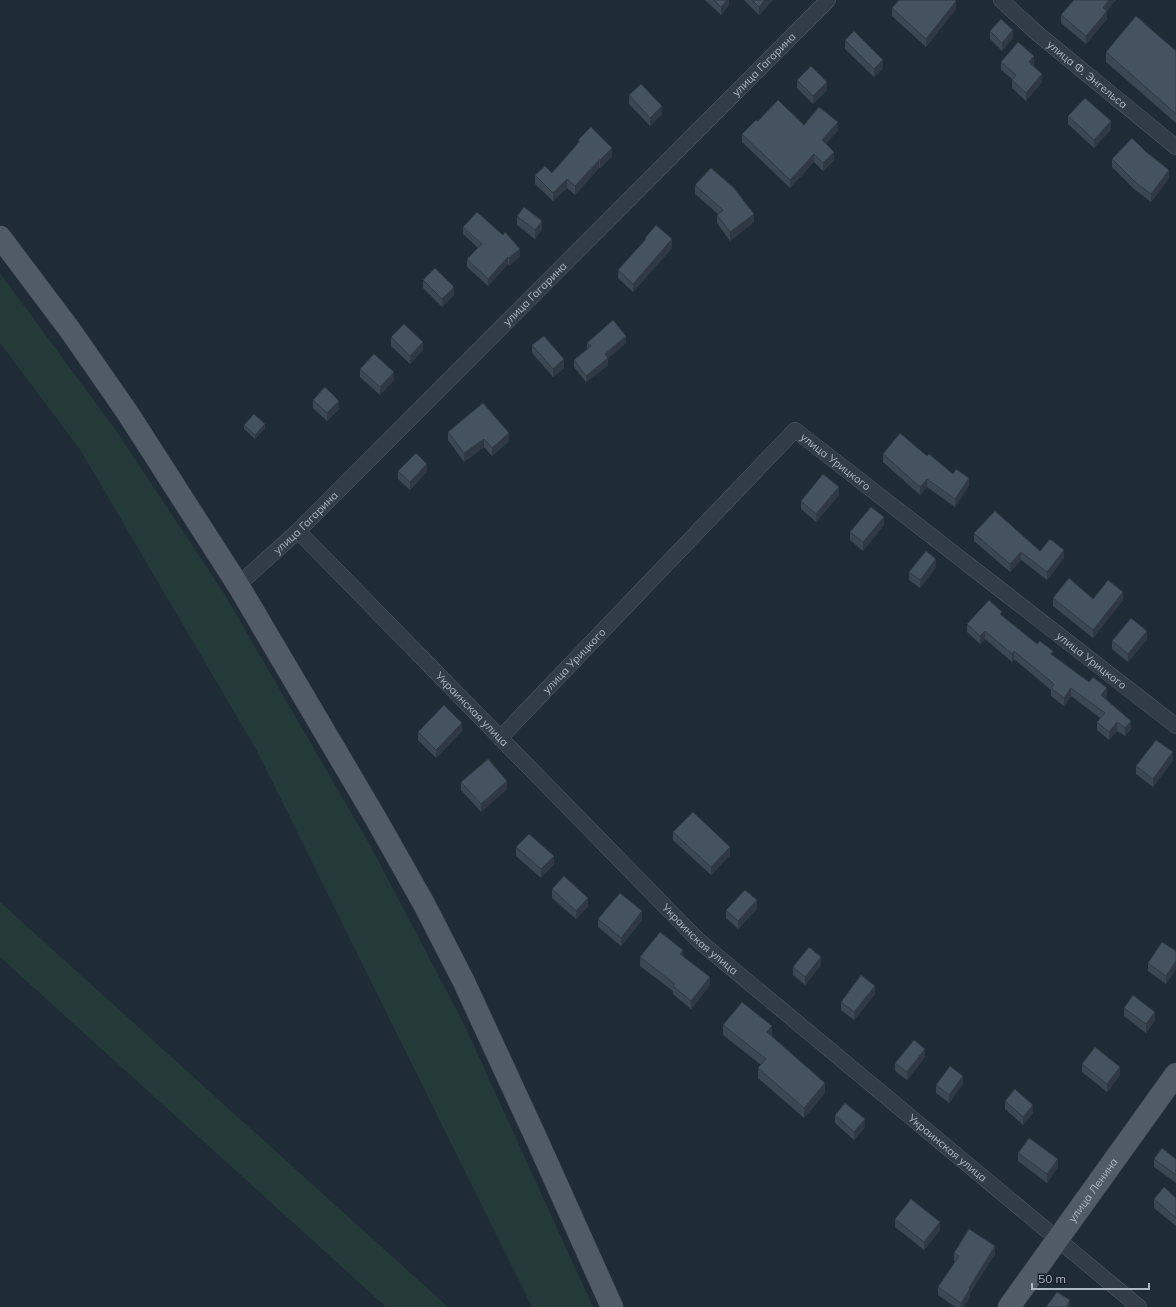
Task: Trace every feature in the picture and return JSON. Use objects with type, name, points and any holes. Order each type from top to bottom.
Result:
[{"type":"main road","points":[[0,237],[70,330],[127,412],[238,585],[376,819],[424,904],[464,982],[541,1148],[612,1307]]},
{"type":"main road","name":"улица Ленина","points":[[1009,1307],[1176,1074]]},
{"type":"street","name":"улица Гагарина","points":[[238,585],[298,531],[828,0]]},
{"type":"street","name":"улица Ф. Энгельса","points":[[1000,0],[1038,34],[1176,147]]},
{"type":"street","name":"улица Урицкого","points":[[500,738],[795,430],[1176,726]]},
{"type":"street","name":"Украинская улица","points":[[298,531],[699,941],[1058,1238],[1139,1307]]},
{"type":"green space","points":[[0,273],[117,432],[225,595],[371,847],[463,1022],[593,1307],[532,1307],[257,751],[81,451],[0,343]]},
{"type":"green space","points":[[0,902],[448,1307],[386,1307],[0,957]]},
{"type":"building","points":[[714,0],[727,0],[721,7]]},
{"type":"building","points":[[752,0],[765,0],[759,7]]},
{"type":"building","points":[[899,0],[956,1],[926,39],[892,8]]},
{"type":"building","points":[[1074,0],[1109,0],[1103,8],[1107,11],[1086,36],[1061,15]]},
{"type":"building","points":[[1136,16],[1176,51],[1176,114],[1106,52]]},
{"type":"building","points":[[1001,19],[1013,30],[1002,43],[990,31]]},
{"type":"building","points":[[854,31],[883,60],[874,69],[845,40]]},
{"type":"building","points":[[1018,42],[1034,56],[1029,62],[1042,74],[1026,93],[1012,80],[1016,75],[1001,62]]},
{"type":"building","points":[[811,66],[827,82],[813,96],[797,80]]},
{"type":"building","points":[[641,84],[662,106],[650,118],[629,95]]},
{"type":"building","points":[[1085,98],[1111,121],[1094,140],[1068,116]]},
{"type":"building","points":[[778,100],[804,125],[819,107],[838,122],[822,140],[834,152],[823,163],[814,154],[790,180],[742,134],[756,120],[758,121]]},
{"type":"building","points":[[591,127],[612,148],[575,186],[567,179],[553,193],[535,175],[545,166],[552,173],[580,141],[578,140]]},
{"type":"building","points":[[1132,138],[1145,151],[1169,170],[1151,194],[1134,181],[1112,159]]},
{"type":"building","points":[[711,168],[734,188],[754,214],[730,232],[717,215],[723,210],[695,185]]},
{"type":"building","points":[[524,207],[542,221],[535,230],[517,216]]},
{"type":"building","points":[[477,212],[503,235],[505,232],[520,249],[509,258],[508,257],[488,279],[467,259],[482,244],[463,227]]},
{"type":"building","points":[[656,225],[672,239],[633,284],[618,270],[646,239],[645,238]]},
{"type":"building","points":[[435,268],[454,287],[442,299],[423,280]]},
{"type":"building","points":[[613,320],[626,336],[605,354],[608,358],[586,376],[574,360],[591,346],[587,343]]},
{"type":"building","points":[[404,324],[423,342],[410,356],[391,337]]},
{"type":"building","points":[[544,336],[564,359],[553,369],[532,345]]},
{"type":"building","points":[[374,354],[394,372],[380,387],[360,369]]},
{"type":"building","points":[[325,387],[339,401],[327,413],[313,400]]},
{"type":"building","points":[[483,403],[509,433],[492,448],[484,439],[464,453],[448,432]]},
{"type":"building","points":[[254,414],[265,424],[255,435],[244,425]]},
{"type":"building","points":[[900,433],[927,456],[929,454],[953,474],[956,469],[969,478],[955,499],[927,479],[920,487],[883,454]]},
{"type":"building","points":[[416,453],[427,464],[410,482],[398,471]]},
{"type":"building","points":[[823,474],[839,487],[816,514],[801,501]]},
{"type":"building","points":[[871,507],[884,517],[863,542],[850,532]]},
{"type":"building","points":[[995,511],[1040,551],[1050,539],[1064,550],[1047,572],[1021,552],[1010,564],[974,533]]},
{"type":"building","points":[[926,551],[936,559],[920,580],[909,572]]},
{"type":"building","points":[[1069,578],[1093,599],[1108,580],[1123,592],[1093,630],[1053,598]]},
{"type":"building","points":[[989,600],[1002,612],[1000,614],[1037,644],[1040,641],[1053,651],[1051,654],[1089,682],[1093,677],[1107,688],[1101,695],[1131,721],[1125,728],[1117,722],[1109,732],[1097,722],[1105,713],[1071,688],[1064,698],[1051,688],[1054,684],[1014,651],[1012,654],[985,631],[980,636],[967,624]]},
{"type":"building","points":[[1131,618],[1147,631],[1128,654],[1112,641]]},
{"type":"building","points":[[444,705],[462,723],[436,750],[418,732]]},
{"type":"building","points":[[1156,740],[1173,752],[1153,779],[1136,766]]},
{"type":"building","points":[[488,759],[507,781],[481,804],[461,782]]},
{"type":"building","points":[[693,812],[730,847],[711,867],[673,832]]},
{"type":"building","points":[[529,834],[554,856],[541,869],[516,847]]},
{"type":"building","points":[[564,876],[588,898],[576,911],[552,889]]},
{"type":"building","points":[[745,890],[757,900],[738,921],[726,910]]},
{"type":"building","points":[[620,893],[642,911],[621,938],[598,919]]},
{"type":"building","points":[[660,932],[683,950],[680,954],[710,977],[691,1001],[673,986],[675,984],[640,957]]},
{"type":"building","points":[[1162,942],[1176,951],[1176,961],[1166,976],[1148,963]]},
{"type":"building","points":[[809,947],[821,957],[805,977],[793,967]]},
{"type":"building","points":[[861,975],[875,986],[854,1012],[841,1002]]},
{"type":"building","points":[[1133,995],[1155,1012],[1146,1024],[1124,1008]]},
{"type":"building","points":[[742,1002],[772,1026],[767,1032],[825,1083],[804,1108],[758,1068],[766,1059],[723,1025]]},
{"type":"building","points":[[914,1040],[925,1049],[907,1072],[895,1063]]},
{"type":"building","points":[[1095,1047],[1120,1067],[1107,1084],[1082,1064]]},
{"type":"building","points":[[950,1066],[963,1076],[949,1095],[936,1085]]},
{"type":"building","points":[[1015,1089],[1033,1105],[1023,1117],[1005,1101]]},
{"type":"building","points":[[845,1103],[865,1119],[854,1132],[835,1115]]},
{"type":"building","points":[[1029,1138],[1058,1159],[1047,1174],[1018,1153]]},
{"type":"building","points":[[1162,1148],[1176,1159],[1176,1175],[1154,1159]]},
{"type":"building","points":[[1164,1187],[1176,1198],[1176,1218],[1154,1199]]},
{"type":"building","points":[[911,1199],[940,1222],[924,1242],[895,1219]]},
{"type":"building","points":[[969,1229],[995,1246],[961,1303],[938,1287],[959,1256],[954,1253]]},
{"type":"building","points":[[1057,1292],[1070,1300],[1066,1307],[1046,1307]]}]
